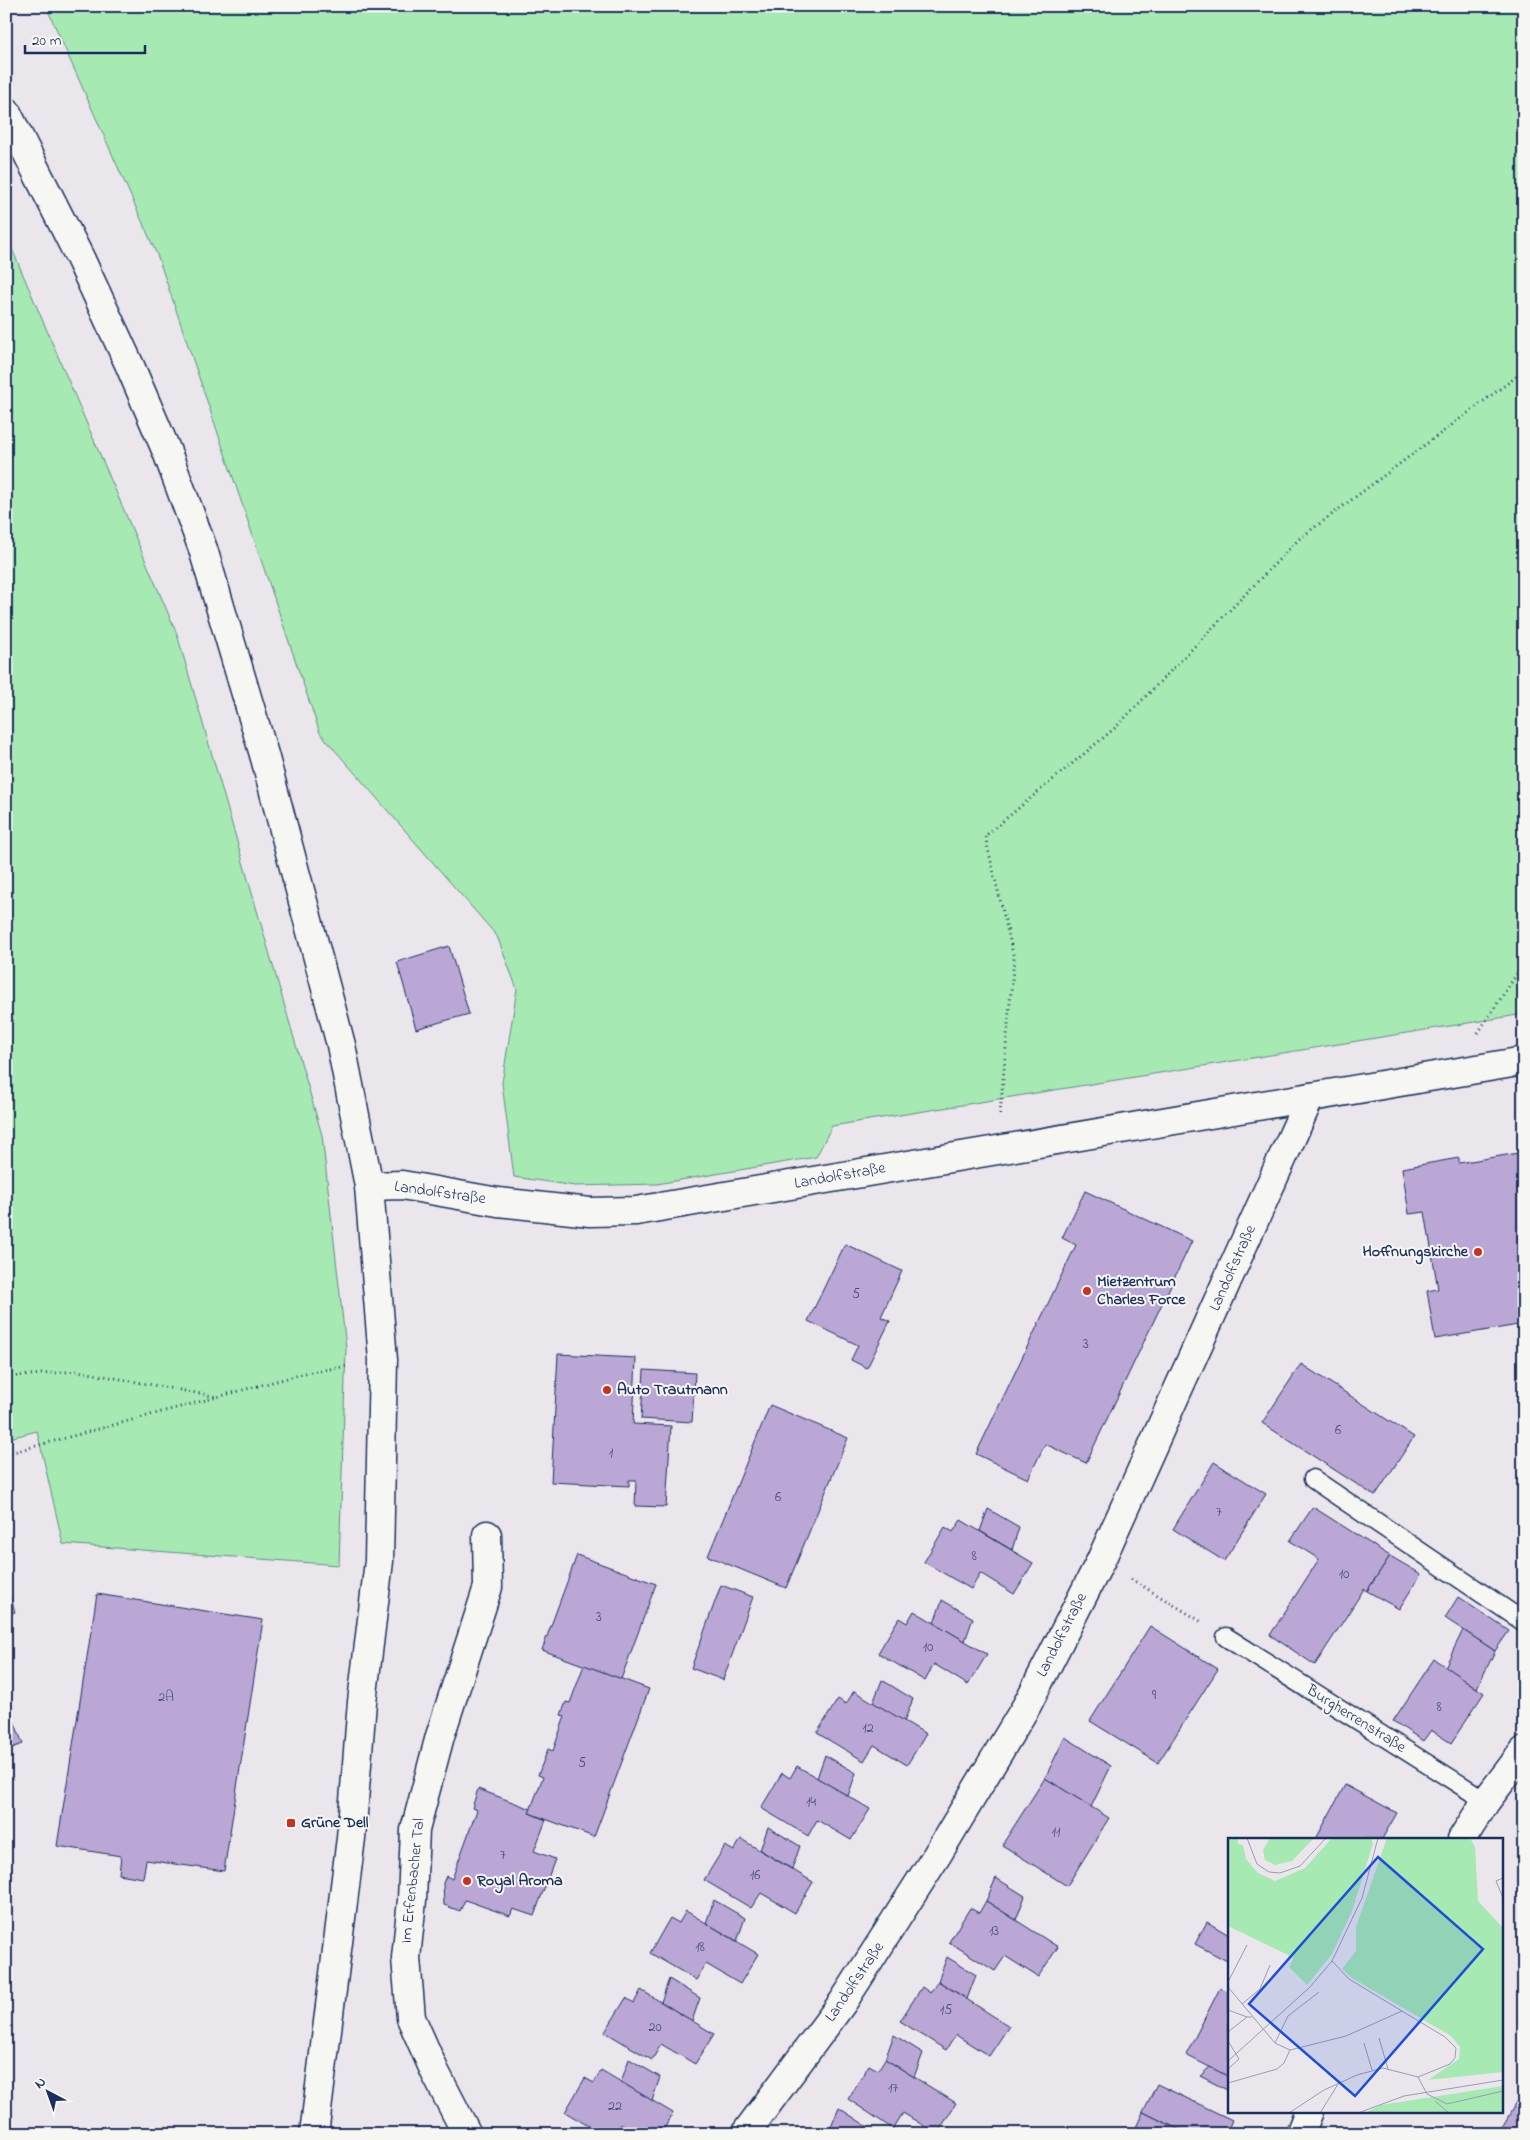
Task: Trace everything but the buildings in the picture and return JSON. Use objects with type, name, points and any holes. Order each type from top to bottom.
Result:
[{"type":"street","points":[[6,111],[81,260],[130,366],[167,452],[202,550],[265,758],[328,997],[340,1045],[369,1186],[383,1360],[379,1561],[362,1702],[350,1838],[314,2134]]},
{"type":"street","name":"Landolfstraße","points":[[369,1186],[402,1185],[498,1202],[590,1212],[636,1211],[1524,1061]]},
{"type":"street","name":"Landolfstraße","points":[[745,2134],[843,2002],[937,1855],[1027,1705],[1100,1560],[1310,1097]]},
{"type":"street","name":"Im Erfenbacher Tal","points":[[467,2134],[435,2072],[411,2018],[406,1958],[412,1900],[415,1830],[440,1736],[488,1587],[487,1535]]},
{"type":"street","points":[[1463,1838],[1486,1801],[1524,1751]]},
{"type":"lane","points":[[1313,1479],[1524,1622]]},
{"type":"lane","name":"Burgherrenstraße","points":[[1226,1637],[1486,1801]]},
{"type":"path","points":[[996,1149],[1014,958],[985,836],[1115,728],[1299,539],[1524,372]]},
{"type":"path","points":[[1452,1074],[1524,963]]},
{"type":"path","points":[[6,1454],[221,1398],[306,1373],[383,1360]]},
{"type":"path","points":[[6,1377],[77,1371],[221,1398]]},
{"type":"path","points":[[1100,1560],[1226,1637]]},
{"type":"green space","points":[[46,6],[1524,6],[1524,1014],[832,1126],[816,1157],[657,1184],[575,1186],[514,1177],[502,1083],[517,989],[497,936],[320,733],[158,257]]},
{"type":"green space","points":[[6,235],[177,634],[322,1135],[346,1348],[339,1565],[63,1544],[37,1431],[6,1439]]},
{"type":"place","name":"Hoffnungskirche","points":[[1478,1252]]},
{"type":"place","name":"Mietzentrum Charles Force","points":[[1087,1291]]},
{"type":"place","name":"Auto Trautmann","points":[[607,1390]]},
{"type":"place","name":"Grüne Dell","points":[[291,1823]]},
{"type":"place","name":"Royal Aroma","points":[[467,1881]]}]
